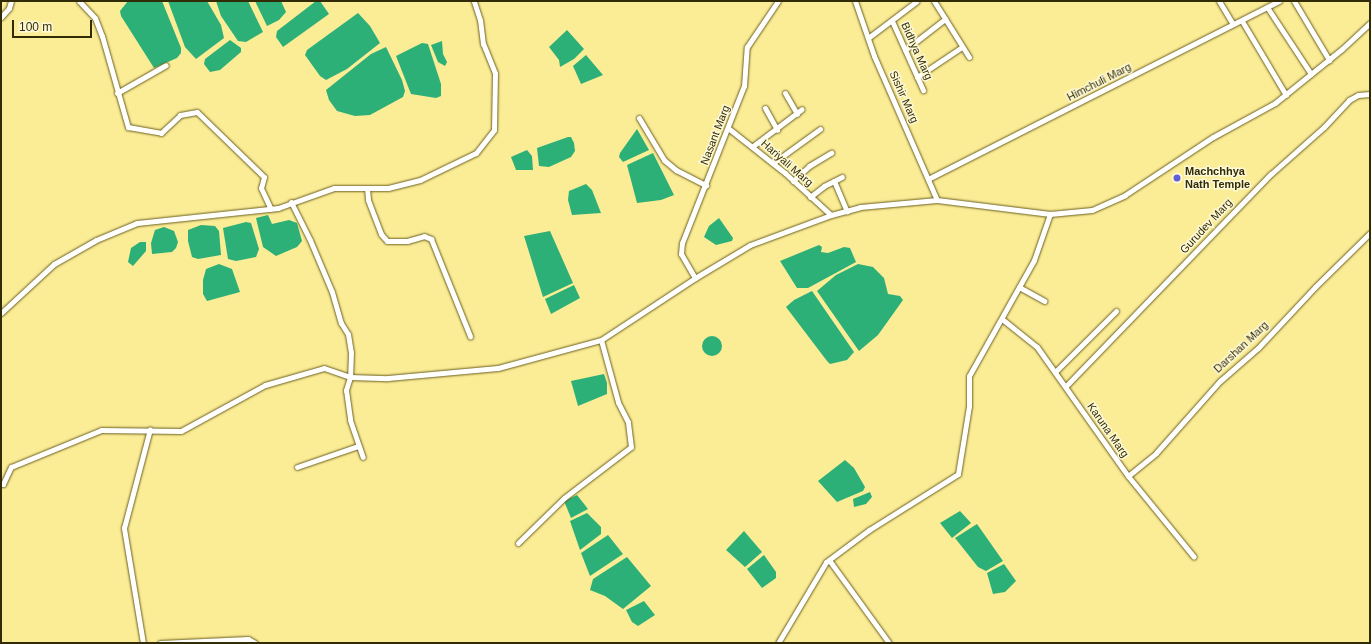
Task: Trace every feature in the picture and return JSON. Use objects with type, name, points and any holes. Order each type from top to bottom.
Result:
[{"type":"street","points":[[1,17],[9,8],[11,1]]},
{"type":"street","points":[[79,1],[95,18],[113,65],[117,93],[128,127],[161,133],[180,115],[197,112],[264,177],[261,188],[271,209]]},
{"type":"street","points":[[1,313],[54,264],[96,240],[130,225],[271,209],[334,188],[388,188],[420,180],[454,166],[476,153],[494,130],[495,73],[483,44],[480,20],[474,1]]},
{"type":"street","name":"Nasant Marg","points":[[695,278],[681,254],[680,248],[744,86],[747,47],[778,1]]},
{"type":"street","name":"Sishir Marg","points":[[855,1],[868,38],[937,200]]},
{"type":"street","points":[[868,38],[917,1]]},
{"type":"street","points":[[934,1],[969,57]]},
{"type":"street","points":[[1219,1],[1233,24]]},
{"type":"street","name":"Himchuli Marg","points":[[928,179],[1279,1]]},
{"type":"street","points":[[1294,1],[1329,60]]},
{"type":"street","points":[[1267,7],[1311,74]]},
{"type":"street","points":[[905,50],[945,19]]},
{"type":"street","name":"Bidhya Marg","points":[[892,21],[923,90]]},
{"type":"street","points":[[1242,21],[1286,95]]},
{"type":"street","points":[[1,484],[3,484],[11,467],[101,430],[150,429],[181,431],[265,385],[316,369],[324,368],[350,377],[388,378],[498,368],[601,340],[695,278],[758,241],[831,215],[888,204],[937,200],[1050,214],[1092,210],[1125,195],[1172,162],[1286,95],[1329,60],[1370,23]]},
{"type":"street","points":[[917,77],[962,47]]},
{"type":"street","points":[[117,93],[166,65]]},
{"type":"street","points":[[785,93],[797,114]]},
{"type":"street","name":"Gurudev Marg","points":[[1066,386],[1271,174],[1324,128],[1349,100],[1358,95],[1370,94]]},
{"type":"street","points":[[765,108],[776,130]]},
{"type":"street","points":[[752,146],[776,130],[802,109]]},
{"type":"street","points":[[639,118],[664,160],[676,170],[706,185]]},
{"type":"street","name":"Hariyali Marg","points":[[728,128],[773,163],[810,198],[831,215]]},
{"type":"street","points":[[773,163],[820,129]]},
{"type":"street","points":[[792,180],[809,166],[831,153]]},
{"type":"street","points":[[810,198],[842,177]]},
{"type":"street","points":[[834,181],[847,211]]},
{"type":"street","points":[[367,188],[368,200],[381,234],[387,241],[407,241],[424,236],[432,239],[459,313],[470,336]]},
{"type":"street","points":[[290,202],[310,240],[332,292],[341,323],[348,334],[351,352],[350,377],[346,390],[350,420],[363,457]]},
{"type":"street","points":[[778,643],[788,622],[830,560],[869,530],[958,474],[969,406],[969,376],[1034,260],[1050,214]]},
{"type":"street","name":"Darshan Marg","points":[[1128,476],[1156,453],[1220,380],[1258,348],[1315,287],[1370,233]]},
{"type":"street","points":[[1019,287],[1044,301]]},
{"type":"street","points":[[1056,371],[1116,311]]},
{"type":"street","name":"Karuna Marg","points":[[1002,318],[1027,336],[1056,371],[1128,476],[1194,557]]},
{"type":"street","points":[[518,543],[564,498],[631,447],[628,422],[618,402],[601,340]]},
{"type":"street","points":[[143,643],[124,528],[150,429]]},
{"type":"street","points":[[297,468],[358,446]]},
{"type":"street","points":[[830,560],[889,643]]},
{"type":"street","points":[[160,643],[248,639],[255,643]]},
{"type":"shaded area","points":[[128,1],[162,1],[181,48],[181,53],[177,58],[154,68],[121,16],[120,11]]},
{"type":"shaded area","points":[[168,1],[207,1],[221,25],[224,38],[196,59],[185,47]]},
{"type":"shaded area","points":[[216,1],[248,1],[263,32],[246,42],[238,41],[221,16]]},
{"type":"shaded area","points":[[255,1],[281,1],[286,12],[279,20],[267,26]]},
{"type":"shaded area","points":[[316,1],[320,1],[329,14],[283,47],[276,37],[277,31]]},
{"type":"shaded area","points":[[358,13],[370,26],[380,43],[347,69],[326,80],[320,76],[305,55],[307,50]]},
{"type":"shaded area","points":[[567,30],[584,49],[574,59],[560,67],[559,60],[549,47]]},
{"type":"shaded area","points":[[230,40],[241,48],[241,52],[220,70],[210,72],[204,64],[205,59]]},
{"type":"shaded area","points":[[442,41],[443,54],[447,62],[445,66],[438,62],[431,45]]},
{"type":"shaded area","points":[[422,43],[428,44],[441,84],[441,96],[436,98],[411,94],[396,56]]},
{"type":"shaded area","points":[[386,47],[402,80],[405,91],[403,97],[370,115],[355,116],[337,111],[329,100],[326,90],[371,54]]},
{"type":"shaded area","points":[[586,55],[603,75],[581,84],[573,66]]},
{"type":"shaded area","points":[[637,129],[649,150],[623,162],[619,157],[620,153]]},
{"type":"shaded area","points":[[571,137],[574,143],[575,151],[571,157],[549,167],[539,166],[537,148]]},
{"type":"shaded area","points":[[527,150],[532,156],[533,170],[516,170],[511,157]]},
{"type":"shaded area","points":[[653,153],[674,195],[661,200],[637,203],[627,165]]},
{"type":"shaded area","points":[[586,184],[592,190],[601,213],[572,215],[568,200],[569,191]]},
{"type":"shaded area","points":[[268,215],[272,224],[289,220],[297,223],[302,241],[297,247],[276,256],[263,247],[256,218]]},
{"type":"shaded area","points":[[719,218],[733,238],[732,241],[716,245],[704,237],[709,226]]},
{"type":"shaded area","points":[[246,222],[251,223],[259,249],[256,257],[236,261],[228,259],[223,228]]},
{"type":"shaded area","points":[[201,225],[215,226],[219,231],[221,255],[198,259],[192,257],[188,241],[188,230]]},
{"type":"shaded area","points":[[164,227],[174,231],[178,242],[176,248],[172,252],[152,254],[151,243],[155,230]]},
{"type":"shaded area","points":[[550,231],[573,283],[543,297],[524,236]]},
{"type":"shaded area","points":[[140,242],[146,242],[146,251],[133,266],[128,262],[131,248]]},
{"type":"shaded area","points":[[819,245],[822,247],[821,252],[828,253],[844,247],[850,248],[856,262],[808,288],[797,288],[780,261]]},
{"type":"shaded area","points":[[219,264],[232,269],[240,292],[207,301],[203,294],[203,280],[206,269]]},
{"type":"shaded area","points":[[858,264],[873,267],[884,278],[888,294],[900,296],[903,300],[878,335],[859,351],[817,291],[836,275]]},
{"type":"shaded area","points":[[574,285],[580,298],[551,314],[545,299]]},
{"type":"shaded area","points":[[812,291],[854,352],[847,360],[830,364],[786,307],[794,300]]},
{"type":"shaded area","points":[[712,336],[719,339],[722,346],[719,353],[712,356],[705,353],[702,346],[705,339]]},
{"type":"shaded area","points":[[604,374],[607,383],[607,394],[578,406],[571,381]]},
{"type":"shaded area","points":[[845,460],[854,468],[865,487],[863,491],[837,502],[818,481]]},
{"type":"shaded area","points":[[870,492],[872,497],[866,504],[854,507],[853,499]]},
{"type":"shaded area","points":[[577,495],[588,509],[571,518],[564,501]]},
{"type":"shaded area","points":[[960,511],[971,523],[952,538],[940,523]]},
{"type":"shaded area","points":[[587,513],[601,527],[601,534],[580,550],[570,521]]},
{"type":"shaded area","points":[[977,524],[1003,561],[986,571],[978,567],[955,538]]},
{"type":"shaded area","points":[[744,531],[762,552],[745,567],[726,550]]},
{"type":"shaded area","points":[[608,535],[623,554],[590,576],[581,553]]},
{"type":"shaded area","points":[[764,555],[776,572],[776,578],[762,588],[747,569]]},
{"type":"shaded area","points":[[627,557],[651,586],[623,609],[605,596],[590,590],[593,579]]},
{"type":"shaded area","points":[[1004,564],[1016,581],[1005,592],[993,594],[987,573]]},
{"type":"shaded area","points":[[644,601],[655,615],[638,626],[632,622],[626,610]]},
{"type":"place","name":"Machchhya Nath Temple","points":[[1177,178]]}]
